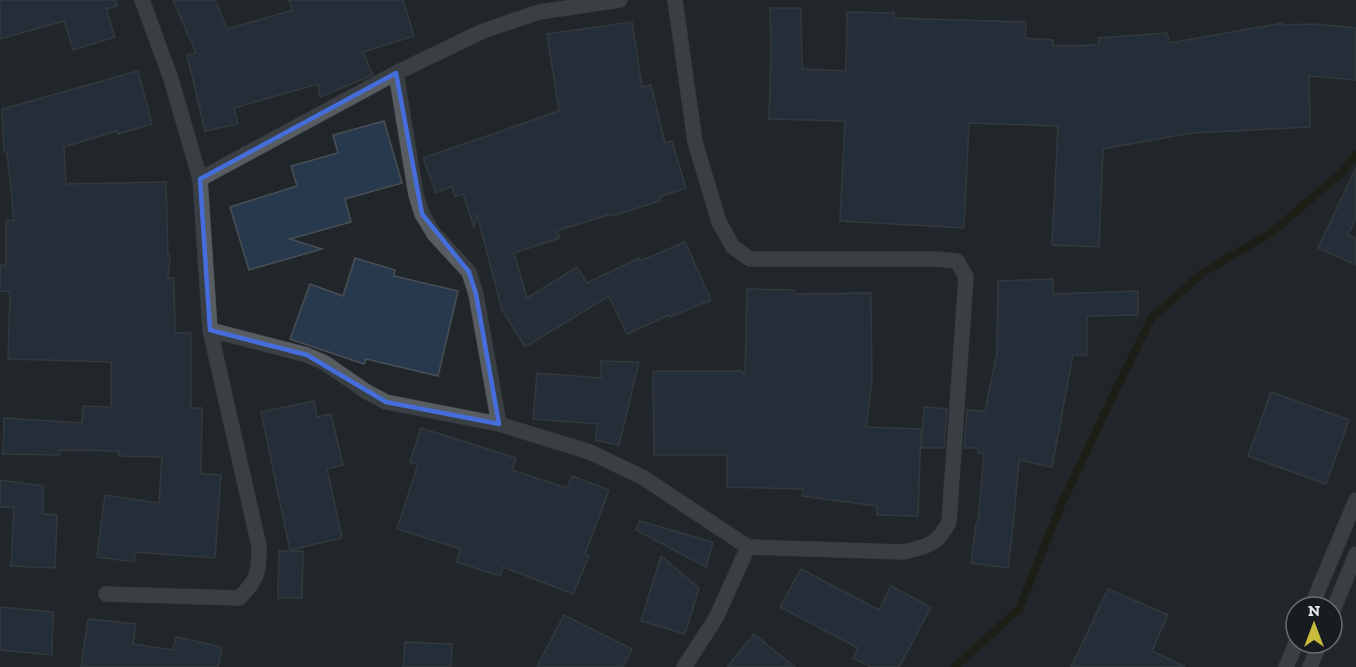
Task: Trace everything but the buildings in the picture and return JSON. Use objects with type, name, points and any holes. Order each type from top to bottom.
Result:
[{"type":"street","points":[[106,594],[239,598],[252,586],[259,568],[259,546],[210,330],[201,179],[171,79],[142,0]]},
{"type":"street","points":[[201,179],[396,73],[483,31],[539,12],[620,0]]},
{"type":"street","points":[[210,330],[307,355],[325,363],[367,392],[386,402],[499,424],[590,452],[644,478],[748,547],[904,552],[941,538],[949,522],[966,278],[957,261],[936,259],[750,260],[733,247],[719,222],[695,142],[675,0]]},
{"type":"street","points":[[396,73],[416,195],[422,214],[435,234],[469,272],[476,294],[499,424]]},
{"type":"street","points":[[1316,595],[1356,500]]},
{"type":"street","points":[[684,667],[716,618],[748,547]]},
{"type":"street","points":[[1339,595],[1356,554]]},
{"type":"highlighted area","points":[[396,73],[422,214],[469,272],[476,294],[499,424],[386,402],[307,355],[210,330],[200,179]]},
{"type":"waterway","points":[[955,667],[1019,609],[1062,503],[1151,319],[1202,273],[1271,233],[1340,174],[1356,155]]}]
